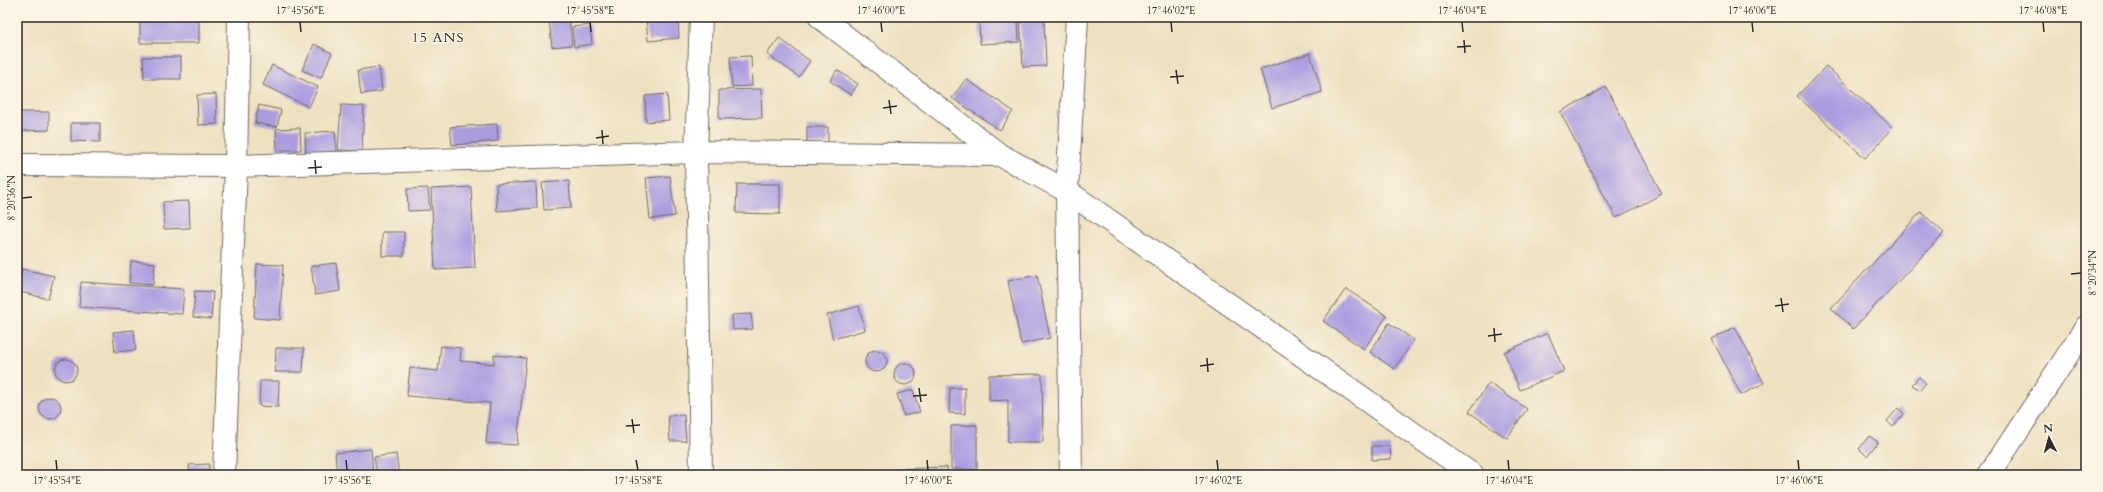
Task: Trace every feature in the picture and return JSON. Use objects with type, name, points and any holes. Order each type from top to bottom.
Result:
[{"type":"street","points":[[224,475],[236,166],[239,17]]},
{"type":"street","points":[[701,17],[696,152],[701,475]]},
{"type":"street","points":[[820,17],[1000,155],[1067,191],[1473,475]]},
{"type":"street","points":[[1071,475],[1067,191],[1077,17]]},
{"type":"street","points":[[17,165],[236,166],[696,152],[1000,155]]},
{"type":"street","points":[[1989,475],[2086,327]]},
{"type":"building","points":[[140,17],[199,17],[199,43],[140,43]]},
{"type":"building","points":[[569,17],[572,45],[552,47],[549,19]]},
{"type":"building","points":[[646,17],[678,17],[679,38],[648,41]]},
{"type":"building","points":[[1044,19],[1046,66],[1023,67],[1020,20]]},
{"type":"building","points":[[1018,20],[1019,42],[980,44],[979,21]]},
{"type":"building","points":[[590,25],[592,44],[574,47],[572,27]]},
{"type":"building","points":[[779,38],[810,61],[799,77],[767,54]]},
{"type":"building","points":[[314,44],[332,53],[321,78],[302,70]]},
{"type":"building","points":[[1310,53],[1322,92],[1272,108],[1260,69]]},
{"type":"building","points":[[751,56],[752,86],[732,87],[730,57]]},
{"type":"building","points":[[143,57],[181,57],[181,79],[144,79]]},
{"type":"building","points":[[272,65],[318,87],[309,107],[263,85]]},
{"type":"building","points":[[1826,66],[1893,128],[1865,158],[1797,96]]},
{"type":"building","points":[[379,67],[382,91],[361,94],[358,70]]},
{"type":"building","points":[[837,70],[858,84],[851,95],[830,81]]},
{"type":"building","points":[[966,79],[1013,111],[1000,130],[952,98]]},
{"type":"building","points":[[1606,87],[1662,194],[1616,218],[1560,112]]},
{"type":"building","points":[[761,89],[762,118],[719,119],[719,90]]},
{"type":"building","points":[[216,94],[217,124],[198,125],[197,95]]},
{"type":"building","points":[[667,94],[669,120],[646,122],[645,96]]},
{"type":"building","points":[[259,105],[281,110],[277,127],[255,123]]},
{"type":"building","points":[[341,105],[364,106],[362,151],[338,150]]},
{"type":"building","points":[[20,112],[49,112],[49,130],[20,131]]},
{"type":"building","points":[[71,123],[100,123],[100,142],[71,141]]},
{"type":"building","points":[[497,124],[498,141],[452,145],[450,127]]},
{"type":"building","points":[[807,127],[828,127],[828,144],[807,144]]},
{"type":"building","points":[[300,128],[301,150],[277,150],[276,129]]},
{"type":"building","points":[[335,131],[337,155],[306,156],[305,133]]},
{"type":"building","points":[[670,176],[675,216],[650,219],[646,178]]},
{"type":"building","points":[[569,181],[571,208],[544,210],[542,183]]},
{"type":"building","points":[[536,182],[537,208],[497,211],[496,184]]},
{"type":"building","points":[[737,184],[780,184],[780,214],[736,213]]},
{"type":"building","points":[[471,187],[475,268],[435,270],[431,189]]},
{"type":"building","points":[[428,188],[430,210],[408,211],[407,189]]},
{"type":"building","points":[[189,201],[190,228],[164,229],[163,202]]},
{"type":"building","points":[[1921,212],[1944,233],[1853,329],[1831,308]]},
{"type":"building","points":[[382,232],[404,232],[404,256],[382,256]]},
{"type":"building","points":[[131,261],[155,263],[153,285],[129,283]]},
{"type":"building","points":[[336,263],[340,291],[315,295],[311,266]]},
{"type":"building","points":[[257,264],[283,265],[280,320],[254,318]]},
{"type":"building","points":[[22,269],[54,276],[48,299],[17,291]]},
{"type":"building","points":[[1037,275],[1050,338],[1021,344],[1008,281]]},
{"type":"building","points":[[81,282],[184,289],[182,314],[79,307]]},
{"type":"building","points":[[1346,289],[1387,316],[1364,349],[1323,321]]},
{"type":"building","points":[[195,291],[213,292],[211,319],[193,317]]},
{"type":"building","points":[[859,306],[865,330],[833,339],[827,315]]},
{"type":"building","points":[[751,314],[753,329],[733,330],[732,315]]},
{"type":"building","points":[[1389,323],[1414,340],[1394,369],[1370,352]]},
{"type":"building","points":[[1735,327],[1764,383],[1741,395],[1712,339]]},
{"type":"building","points":[[134,330],[136,350],[115,352],[113,332]]},
{"type":"building","points":[[1548,333],[1564,371],[1520,390],[1504,352]]},
{"type":"building","points":[[441,346],[461,348],[460,361],[494,364],[494,355],[526,358],[517,445],[486,443],[490,403],[407,396],[410,368],[438,371]]},
{"type":"building","points":[[276,348],[304,348],[303,372],[275,372]]},
{"type":"building","points":[[876,350],[884,353],[887,361],[884,369],[876,372],[868,369],[865,361],[868,353]]},
{"type":"building","points":[[66,359],[74,362],[77,370],[74,378],[66,381],[58,378],[55,370],[58,362]]},
{"type":"building","points":[[901,363],[909,363],[916,370],[916,378],[909,385],[901,385],[894,378],[894,370]]},
{"type":"building","points":[[1042,374],[1043,442],[1008,442],[1008,400],[989,401],[989,375]]},
{"type":"building","points":[[1919,377],[1926,383],[1920,390],[1912,385]]},
{"type":"building","points":[[260,381],[279,381],[278,407],[259,406]]},
{"type":"building","points":[[1489,383],[1527,409],[1507,438],[1469,412]]},
{"type":"building","points":[[950,388],[965,388],[965,414],[949,413]]},
{"type":"building","points":[[913,390],[920,412],[904,416],[897,394]]},
{"type":"building","points":[[50,397],[58,400],[61,408],[58,416],[50,419],[42,416],[39,408],[42,400]]},
{"type":"building","points":[[1898,408],[1904,414],[1893,427],[1887,421]]},
{"type":"building","points":[[684,415],[686,441],[670,441],[668,416]]},
{"type":"building","points":[[977,425],[977,469],[951,469],[951,426]]},
{"type":"building","points":[[1869,436],[1878,442],[1867,456],[1859,449]]},
{"type":"building","points":[[1372,446],[1390,446],[1391,459],[1372,460]]},
{"type":"building","points":[[371,449],[373,474],[337,475],[335,453]]},
{"type":"building","points":[[396,454],[399,475],[377,475],[374,457]]},
{"type":"building","points":[[209,464],[209,475],[190,475],[189,465]]},
{"type":"building","points":[[947,467],[948,475],[897,475],[897,469]]},
{"type":"district","name":"15 ANS","points":[[438,37]]}]
